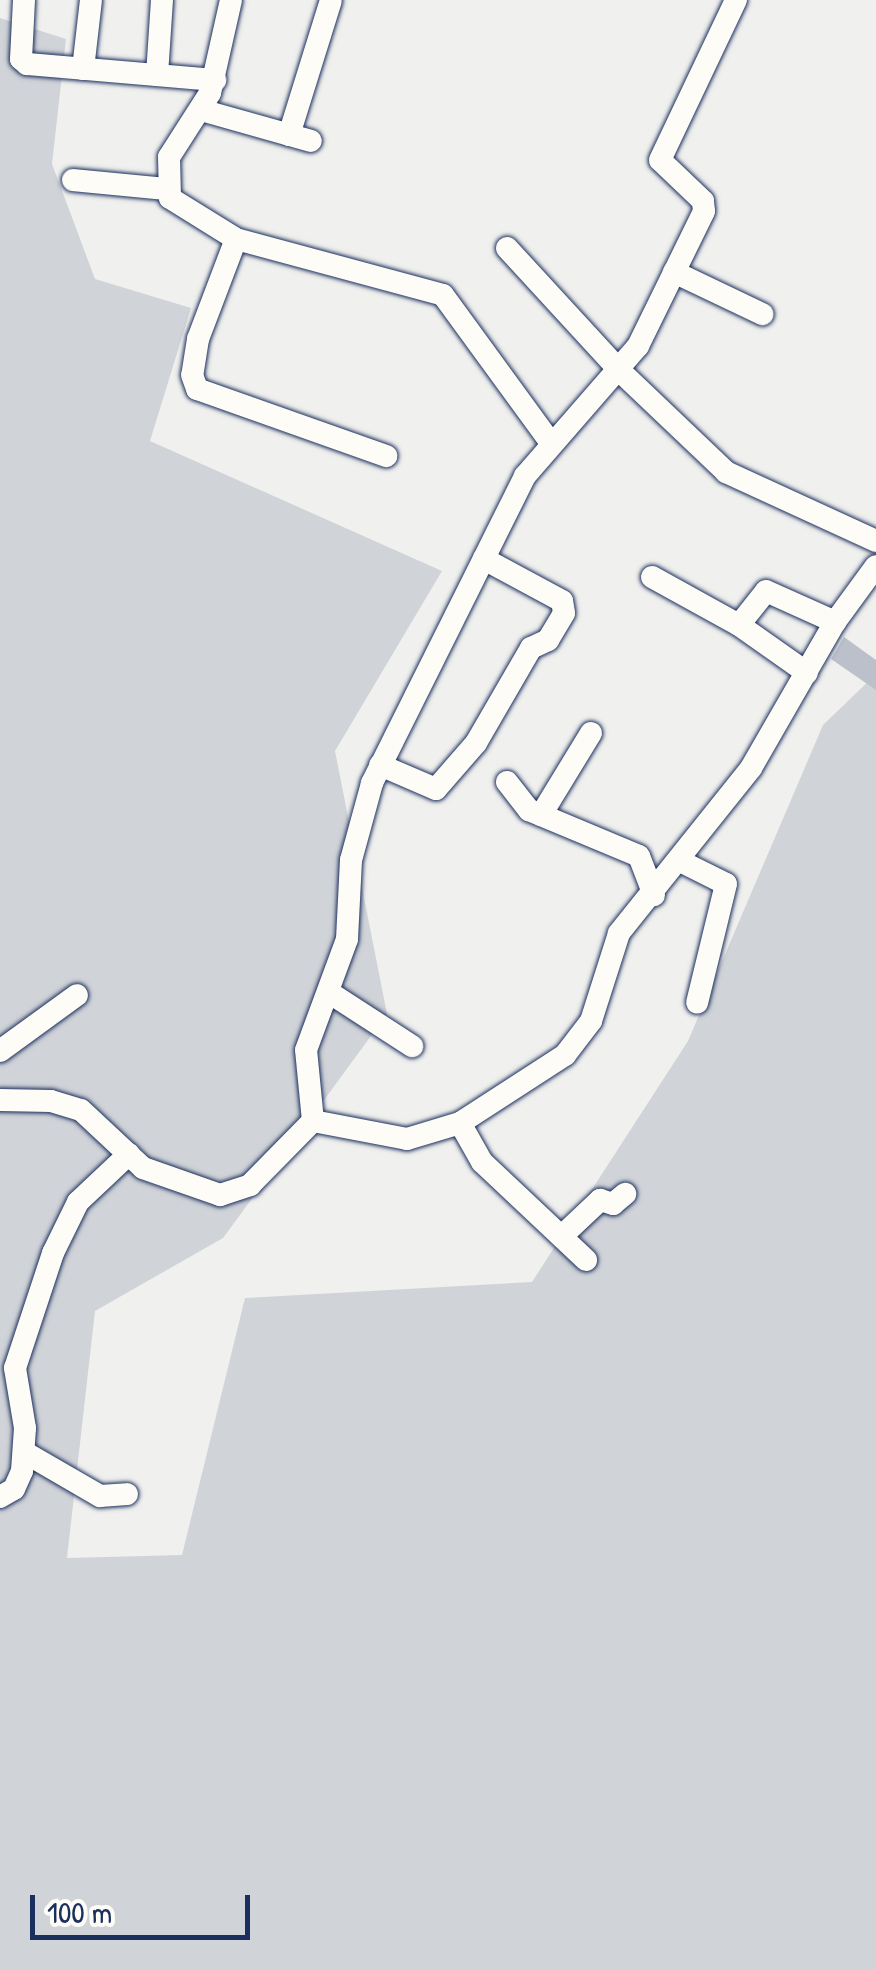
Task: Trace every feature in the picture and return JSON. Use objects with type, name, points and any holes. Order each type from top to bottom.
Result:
[{"type":"street","points":[[24,0],[24,62],[215,80]]},
{"type":"street","points":[[83,69],[91,0]]},
{"type":"street","points":[[157,75],[162,0]]},
{"type":"street","points":[[231,0],[215,80],[200,110],[173,144],[166,188],[186,214],[236,239],[443,296],[551,443]]},
{"type":"street","points":[[200,110],[300,138],[331,0]]},
{"type":"street","points":[[0,1100],[51,1101],[82,1110],[129,1154],[164,1179],[230,1195],[255,1181],[313,1121],[306,1050],[330,993],[350,926],[356,836],[380,765],[525,476],[619,370],[674,272],[705,206],[660,160],[736,0]]},
{"type":"street","points":[[73,180],[166,188]]},
{"type":"street","points":[[236,239],[198,338],[192,375],[197,389],[386,456]]},
{"type":"street","points":[[506,248],[619,370],[726,472],[876,540]]},
{"type":"street","points":[[674,272],[762,314]]},
{"type":"street","points":[[380,765],[436,789],[476,743],[532,648],[548,640],[564,613],[562,600],[484,559]]},
{"type":"street","points":[[313,1121],[396,1140],[460,1123],[540,1076],[577,1042],[592,1021],[612,946],[682,862],[760,754],[834,622],[876,566]]},
{"type":"street","points":[[652,578],[739,624],[806,673]]},
{"type":"street","points":[[739,624],[766,591],[834,622]]},
{"type":"street","points":[[541,815],[591,734]]},
{"type":"street","points":[[507,782],[522,804],[541,815],[639,856],[654,894]]},
{"type":"street","points":[[682,862],[726,884],[697,1003]]},
{"type":"street","points":[[330,993],[412,1046]]},
{"type":"street","points":[[0,1051],[77,995]]},
{"type":"street","points":[[460,1123],[482,1162],[564,1234],[586,1260]]},
{"type":"street","points":[[0,1497],[19,1482],[24,1452],[15,1368],[38,1293],[78,1202],[129,1154]]},
{"type":"street","points":[[564,1234],[600,1200],[614,1204],[625,1194]]},
{"type":"street","points":[[24,1452],[100,1496],[127,1494]]},
{"type":"shaded area","points":[[0,18],[66,39],[52,164],[95,279],[191,308],[150,441],[442,571],[335,751],[387,1014],[223,1238],[95,1311],[67,1558],[182,1555],[245,1298],[532,1282],[688,1041],[823,725],[876,674],[876,1970],[0,1970]]},
{"type":"building","points":[[844,637],[876,660],[876,690],[831,659]]}]
